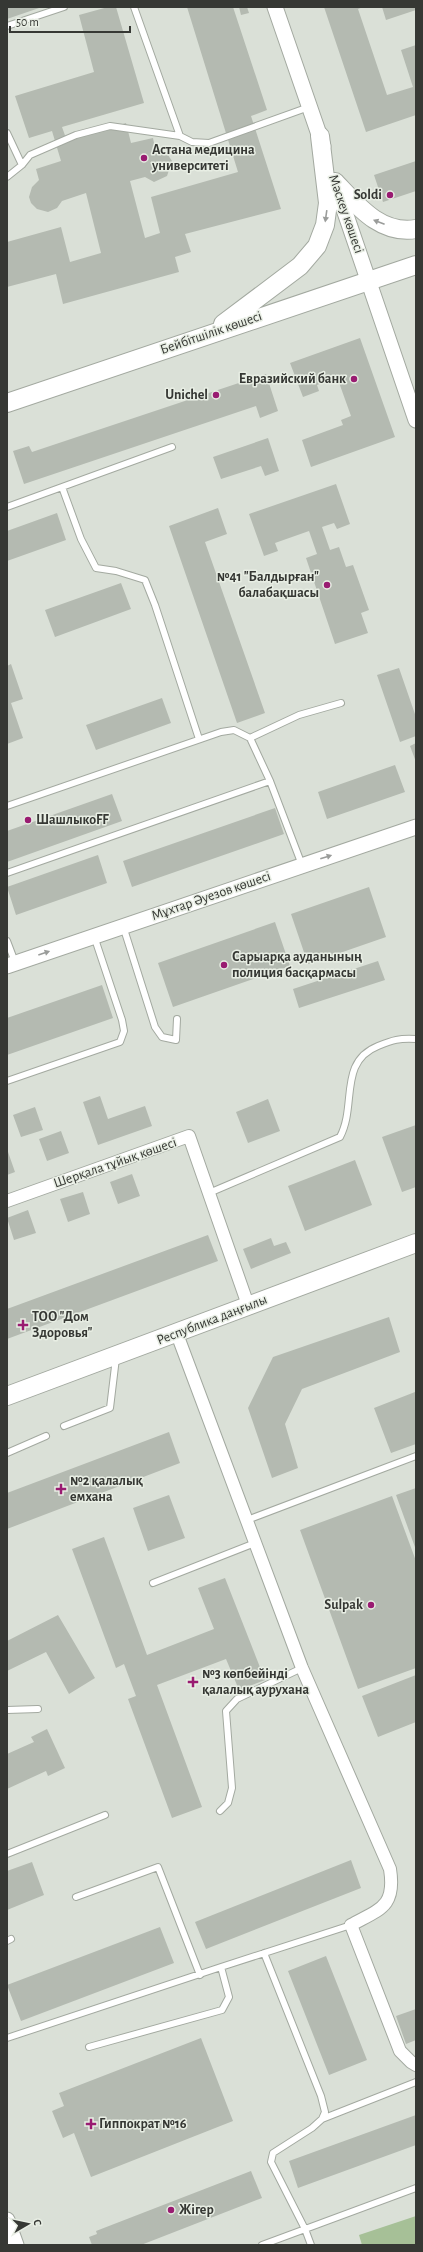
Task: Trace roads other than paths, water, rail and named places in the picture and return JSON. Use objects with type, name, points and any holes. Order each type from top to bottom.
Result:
[{"type":"main road","points":[[211,333],[300,266],[317,246],[325,225],[328,203],[320,136]]},
{"type":"main road","points":[[335,182],[372,219],[403,231],[416,229]]},
{"type":"main road","name":"Бейбітшілік көшесі","points":[[7,403],[416,265]]},
{"type":"main road","name":"Республика даңғылы","points":[[7,1396],[116,1357],[248,1305],[416,1243]]},
{"type":"street","name":"Мәскеу көшесі","points":[[275,7],[311,106],[335,182],[416,420]]},
{"type":"street","name":"Мұхтар Әуезов көшесі","points":[[11,964],[416,827]]},
{"type":"street","name":"Шерқала тұйық көшесі","points":[[7,1201],[189,1136],[248,1305]]},
{"type":"street","points":[[177,1334],[302,1668],[390,1869],[392,1885],[389,1902],[352,1925],[400,2051],[411,2062],[416,2064]]},
{"type":"street","points":[[7,2220],[16,2245]]},
{"type":"lane","points":[[7,26],[64,7]]},
{"type":"lane","points":[[134,7],[180,136]]},
{"type":"lane","points":[[7,177],[22,165],[30,154],[76,135],[110,126],[180,136],[192,142],[209,143],[311,106]]},
{"type":"lane","points":[[7,133],[22,165]]},
{"type":"lane","points":[[7,507],[172,448]]},
{"type":"lane","points":[[62,487],[81,539],[96,568],[116,571],[145,580],[155,605],[199,739]]},
{"type":"lane","points":[[250,738],[299,715],[341,703]]},
{"type":"lane","points":[[7,806],[199,739],[234,730],[250,738],[270,781],[302,865]]},
{"type":"lane","points":[[7,873],[270,781]]},
{"type":"lane","points":[[123,926],[155,1026],[162,1037],[176,1040],[177,1020]]},
{"type":"lane","points":[[7,1081],[120,1042],[124,1031],[122,1020],[94,936]]},
{"type":"lane","points":[[7,941],[11,964]]},
{"type":"lane","points":[[209,1193],[340,1137],[346,1125],[354,1066],[359,1057],[369,1050],[399,1038],[416,1039]]},
{"type":"lane","points":[[64,1426],[110,1408],[116,1357]]},
{"type":"lane","points":[[7,1453],[46,1436]]},
{"type":"lane","points":[[247,1520],[416,1456]]},
{"type":"lane","points":[[153,1583],[255,1543]]},
{"type":"lane","points":[[220,1812],[228,1803],[232,1788],[226,1711],[237,1699],[302,1668]]},
{"type":"lane","points":[[7,1710],[38,1709]]},
{"type":"lane","points":[[7,1854],[105,1815]]},
{"type":"lane","points":[[76,1897],[158,1867],[200,1975]]},
{"type":"lane","points":[[7,2038],[352,1925]]},
{"type":"lane","points":[[264,1953],[321,2096],[324,2112],[322,2119]]},
{"type":"lane","points":[[89,2047],[222,2010],[229,1997],[221,1967]]},
{"type":"lane","points":[[310,2245],[305,2229],[271,2162],[271,2157],[287,2144],[312,2128],[322,2119],[416,2082]]},
{"type":"lane","points":[[262,2245],[416,2188]]},
{"type":"place","name":"Астана медицина университеті","points":[[144,158]]},
{"type":"place","name":"Soldi","points":[[390,195]]},
{"type":"place","name":"Евразийский банк","points":[[354,379]]},
{"type":"place","name":"Unichel","points":[[216,395]]},
{"type":"place","name":"№41 \"Балдырған\" балабақшасы","points":[[327,585]]},
{"type":"place","name":"ШашлыкoFF","points":[[28,820]]},
{"type":"place","name":"Сарыарқа ауданының полиция басқармасы","points":[[224,965]]},
{"type":"place","name":"ТОО \"Дом Здоровья\"","points":[[23,1325]]},
{"type":"place","name":"№2 қалалық емхана","points":[[61,1489]]},
{"type":"place","name":"Sulpak","points":[[371,1605]]},
{"type":"place","name":"№3 көпбейінді қалалық аурухана","points":[[193,1682]]},
{"type":"place","name":"Гиппократ №16","points":[[91,2124]]},
{"type":"place","name":"Жiгер","points":[[171,2210]]}]
